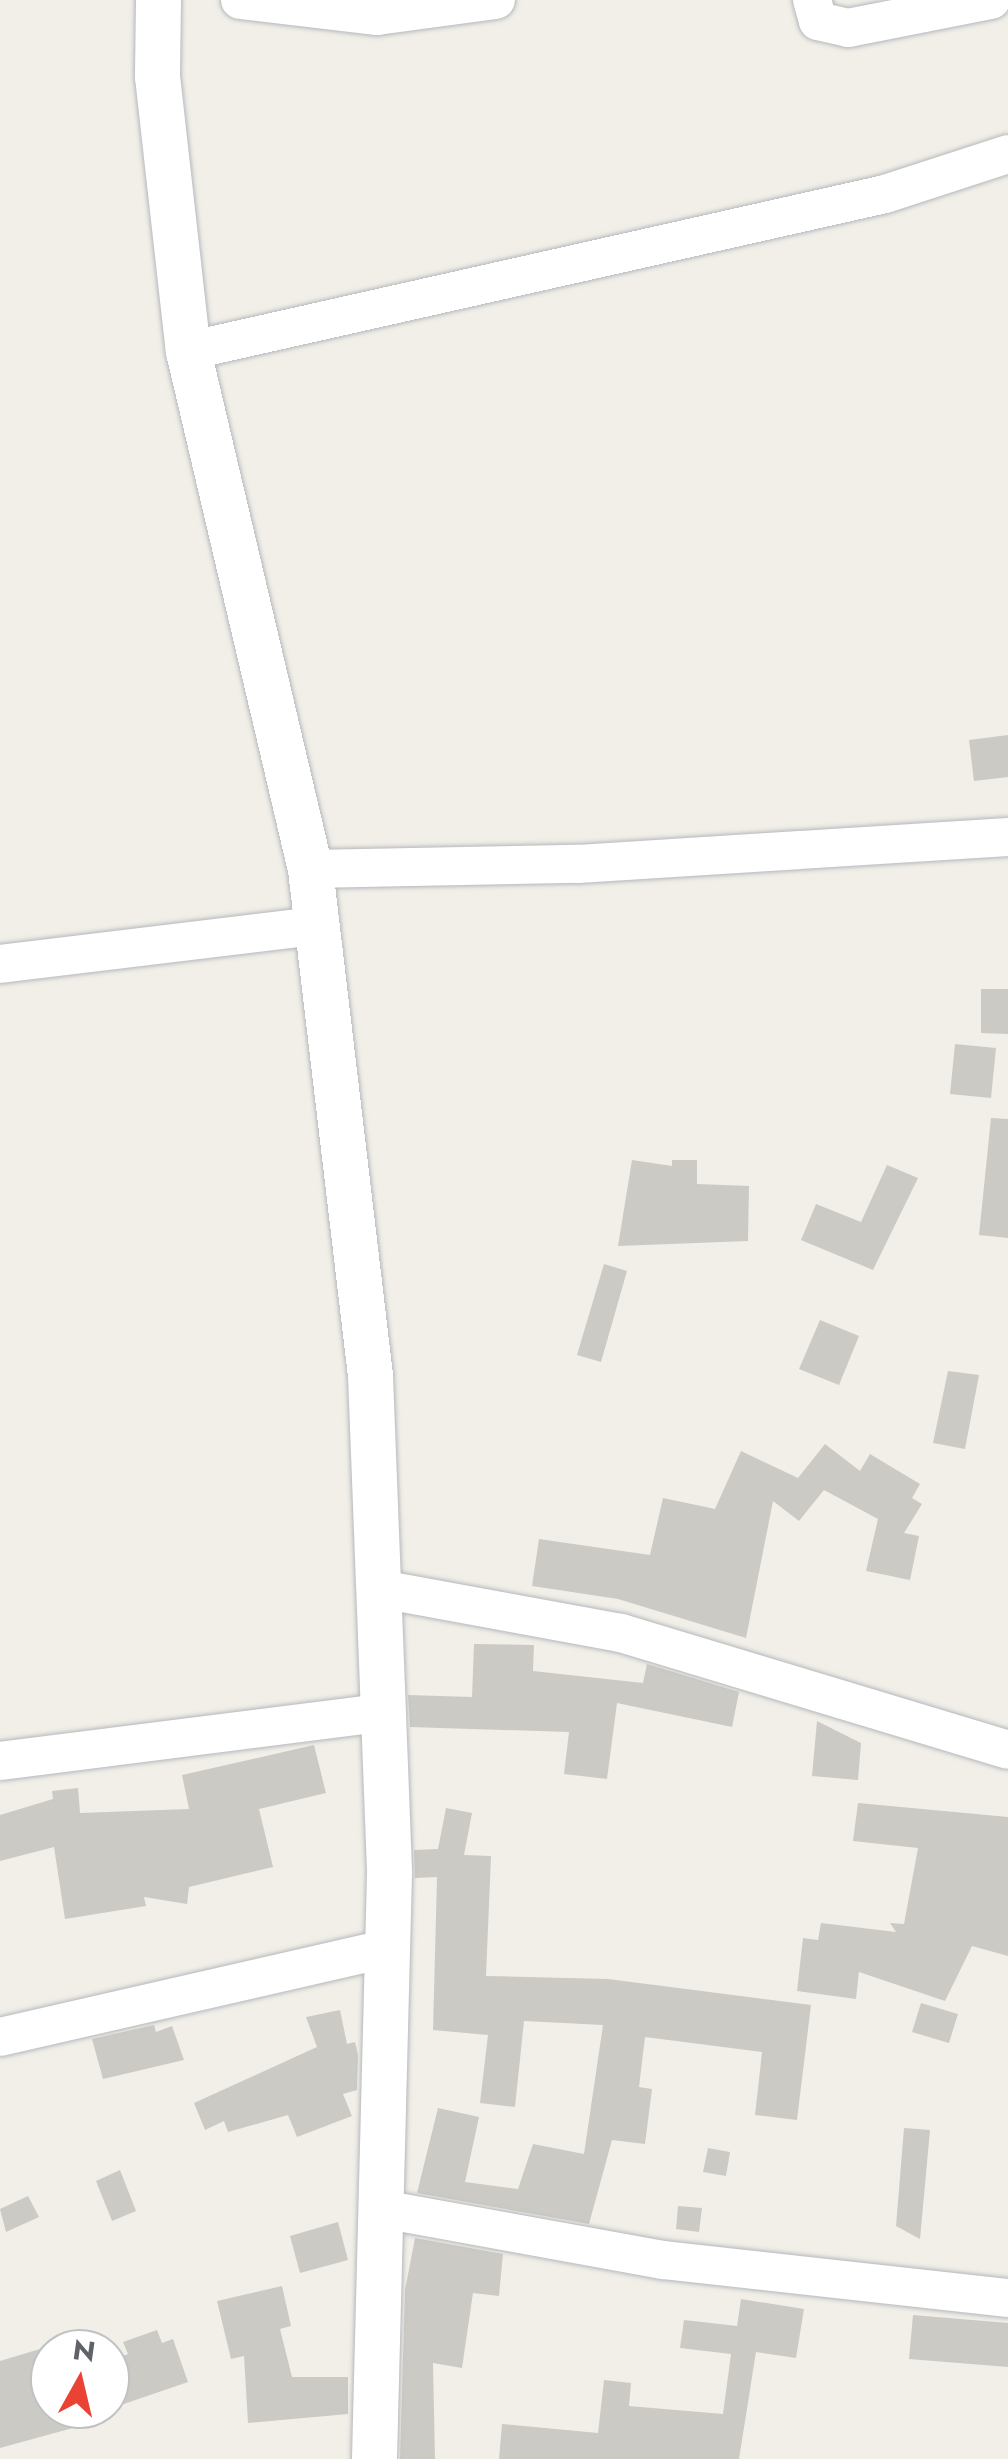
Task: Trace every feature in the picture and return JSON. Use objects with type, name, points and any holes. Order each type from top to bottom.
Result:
[{"type":"street","points":[[158,0],[157,76],[188,352],[310,869],[370,1374],[380,1588],[388,1948],[374,2459]]},
{"type":"street","points":[[240,0],[377,16],[496,0]]},
{"type":"street","points":[[812,0],[818,21],[848,28],[991,0]]},
{"type":"street","points":[[188,352],[884,194],[1008,154]]},
{"type":"street","points":[[310,869],[578,864],[1008,837]]},
{"type":"street","points":[[0,964],[316,926]]},
{"type":"street","points":[[380,1588],[621,1633],[1008,1750]]},
{"type":"street","points":[[0,1762],[380,1713]]},
{"type":"street","points":[[0,2037],[388,1948]]},
{"type":"street","points":[[382,2209],[663,2260],[1008,2298]]},
{"type":"building","points":[[1008,735],[1008,777],[974,781],[969,740]]},
{"type":"building","points":[[981,989],[1008,989],[1008,1034],[981,1033]]},
{"type":"building","points":[[955,1044],[996,1048],[991,1098],[950,1094]]},
{"type":"building","points":[[991,1118],[1008,1119],[1008,1238],[979,1235]]},
{"type":"building","points":[[632,1160],[672,1166],[672,1160],[697,1160],[697,1184],[749,1186],[748,1241],[618,1246]]},
{"type":"building","points":[[887,1165],[918,1178],[873,1270],[801,1240],[816,1204],[861,1222]]},
{"type":"building","points":[[604,1264],[627,1271],[601,1362],[577,1355]]},
{"type":"building","points":[[820,1320],[859,1336],[839,1385],[799,1369]]},
{"type":"building","points":[[948,1371],[979,1375],[965,1449],[933,1443]]},
{"type":"building","points":[[825,1444],[860,1471],[870,1454],[920,1484],[912,1498],[922,1504],[904,1533],[919,1536],[910,1580],[866,1571],[878,1519],[824,1490],[799,1521],[773,1501],[746,1638],[618,1599],[532,1586],[539,1539],[650,1555],[663,1498],[715,1509],[741,1451],[798,1478]]},
{"type":"building","points":[[474,1644],[534,1645],[533,1671],[643,1683],[647,1664],[739,1692],[732,1727],[617,1703],[607,1779],[564,1774],[569,1732],[410,1727],[408,1695],[472,1697]]},
{"type":"building","points":[[817,1721],[861,1743],[858,1780],[812,1776]]},
{"type":"building","points":[[314,1745],[326,1793],[259,1809],[273,1867],[189,1887],[187,1904],[144,1897],[146,1906],[65,1919],[54,1847],[0,1861],[0,1815],[53,1799],[52,1791],[78,1788],[80,1813],[189,1809],[182,1775]]},
{"type":"building","points":[[858,1803],[1008,1817],[1008,1956],[972,1946],[945,2001],[859,1972],[856,1999],[797,1991],[803,1938],[818,1940],[821,1923],[896,1932],[890,1923],[904,1924],[918,1848],[853,1841]]},
{"type":"building","points":[[446,1808],[472,1813],[464,1855],[491,1856],[486,1976],[608,1979],[811,2005],[797,2120],[755,2115],[762,2052],[645,2037],[639,2087],[652,2089],[645,2144],[612,2140],[589,2224],[417,2193],[438,2108],[479,2117],[465,2182],[518,2189],[533,2144],[584,2154],[603,2025],[524,2021],[515,2107],[480,2103],[488,2035],[433,2030],[437,1877],[415,1878],[414,1850],[438,1849]]},
{"type":"building","points":[[921,2003],[958,2014],[949,2043],[912,2032]]},
{"type":"building","points":[[340,2010],[347,2044],[355,2042],[358,2055],[357,2090],[343,2094],[352,2116],[297,2137],[288,2115],[228,2132],[224,2121],[205,2130],[194,2103],[317,2047],[306,2017]]},
{"type":"building","points":[[154,2025],[156,2032],[172,2026],[184,2060],[103,2079],[92,2039]]},
{"type":"building","points":[[904,2128],[930,2130],[920,2239],[896,2226]]},
{"type":"building","points":[[708,2148],[730,2152],[726,2176],[703,2172]]},
{"type":"building","points":[[120,2170],[136,2211],[112,2221],[96,2181]]},
{"type":"building","points":[[28,2196],[39,2217],[6,2232],[0,2209]]},
{"type":"building","points":[[678,2206],[702,2208],[699,2232],[676,2229]]},
{"type":"building","points":[[338,2222],[348,2260],[300,2273],[290,2236]]},
{"type":"building","points":[[415,2238],[503,2254],[499,2296],[473,2293],[462,2368],[433,2363],[435,2459],[400,2459],[405,2290]]},
{"type":"building","points":[[282,2286],[291,2326],[280,2329],[292,2377],[348,2377],[348,2414],[248,2423],[244,2356],[231,2359],[217,2301]]},
{"type":"building","points":[[741,2299],[804,2309],[796,2358],[756,2352],[739,2459],[499,2459],[502,2424],[598,2433],[604,2380],[631,2383],[629,2406],[723,2414],[731,2354],[680,2348],[684,2320],[737,2326]]},
{"type":"building","points":[[913,2315],[1008,2323],[1008,2367],[909,2359]]},
{"type":"building","points":[[157,2330],[162,2343],[173,2339],[188,2382],[130,2402],[130,2340]]},
{"type":"building","points":[[30,2352],[30,2429],[69,2429],[0,2448],[0,2361]]}]
